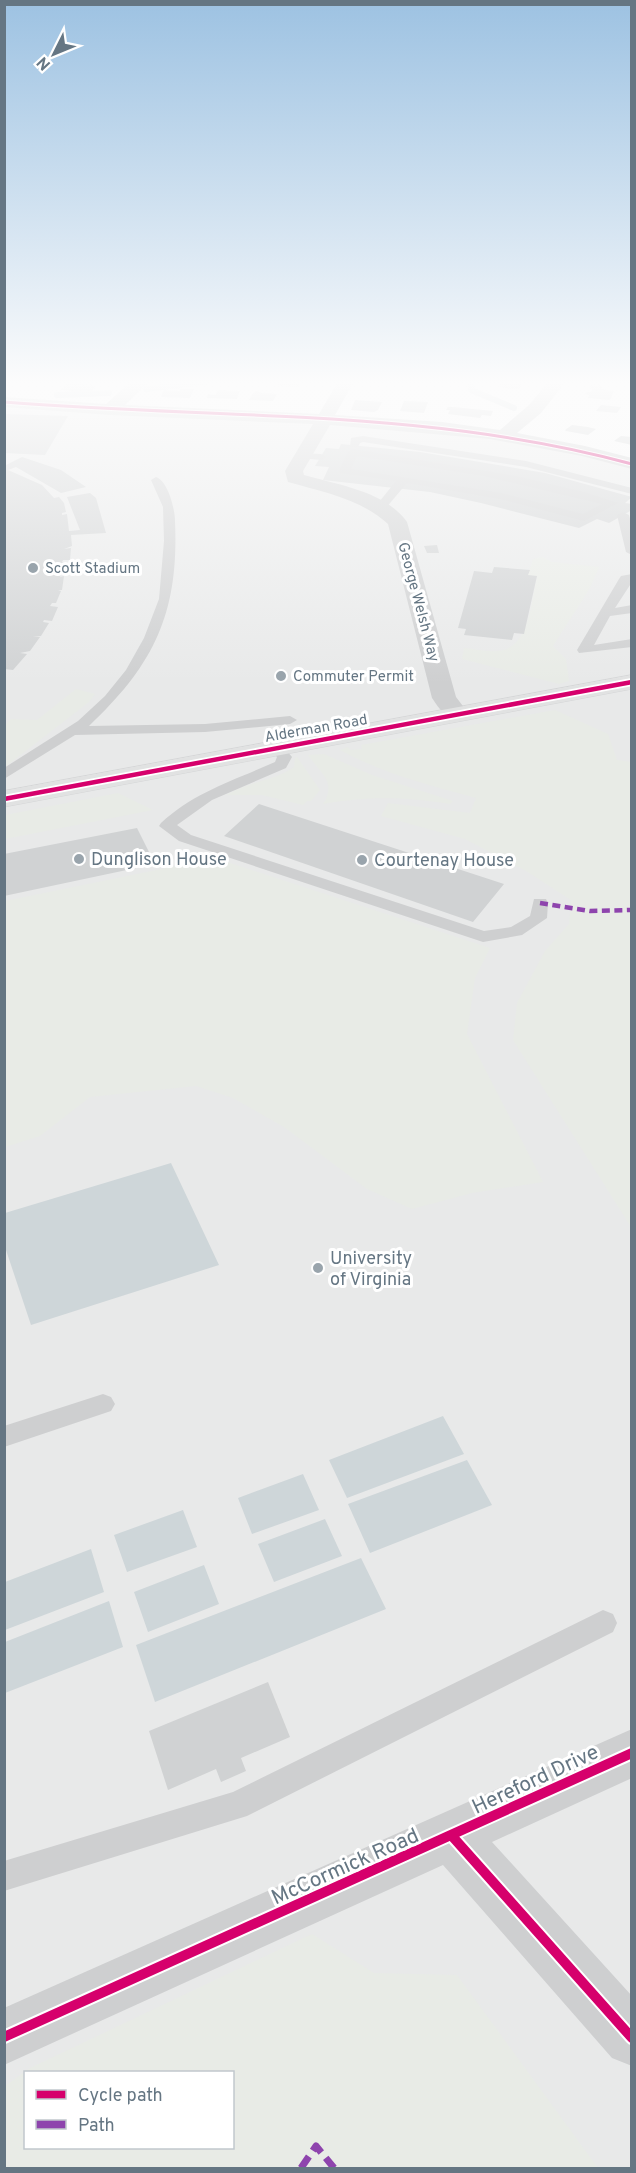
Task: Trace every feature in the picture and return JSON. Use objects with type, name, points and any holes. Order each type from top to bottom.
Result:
[{"type":"main road","name":"Alderman Road","points":[[4,799],[632,682]]},
{"type":"street","name":"George Welsh Way","points":[[307,481],[356,496],[381,507],[397,522],[444,698],[457,714]]},
{"type":"street","name":"Hereford Drive","points":[[452,1836],[632,1753]]},
{"type":"street","name":"McCormick Road","points":[[4,2037],[452,1836]]},
{"type":"street","points":[[452,1836],[632,2038]]},
{"type":"lane","points":[[4,775],[83,724],[110,699],[132,671],[151,638],[165,599],[170,542],[169,507],[157,481]]},
{"type":"lane","points":[[381,507],[402,481]]},
{"type":"lane","points":[[418,481],[501,496],[584,518],[612,503],[530,481]]},
{"type":"lane","points":[[594,481],[632,491]]},
{"type":"lane","points":[[623,515],[632,552]]},
{"type":"lane","points":[[632,559],[628,579],[584,650],[632,643]]},
{"type":"lane","points":[[606,613],[632,609]]},
{"type":"lane","points":[[71,731],[205,728],[290,720]]},
{"type":"lane","points":[[277,748],[285,757],[282,765],[207,796],[181,810],[166,826],[185,838],[483,937],[516,931],[538,918],[540,903]]},
{"type":"lane","points":[[4,1437],[103,1404]]},
{"type":"lane","points":[[4,1876],[237,1806],[603,1623]]},
{"type":"shaded area","name":"University of Virginia","points":[[4,481],[631,481],[631,2168],[5,2168]]},
{"type":"shaded area","points":[[542,557],[552,562],[599,567],[590,588],[553,646],[566,659],[569,681],[559,684],[462,659],[464,648],[498,651],[509,648],[517,642],[527,622],[537,577],[528,575],[533,559]]},
{"type":"shaded area","points":[[76,689],[95,694],[89,702],[5,767],[5,725],[11,719],[37,720]]},
{"type":"shaded area","points":[[555,710],[608,734],[617,760],[631,762],[631,1227],[513,1040],[517,1003],[545,951],[569,924],[571,900],[526,871],[465,839],[381,816],[388,803],[470,813],[476,798],[390,772],[340,750],[348,747],[350,750],[362,749],[361,745]]},
{"type":"shaded area","points":[[324,754],[372,775],[453,801],[450,804],[402,799],[372,799],[323,804],[327,796],[328,784],[308,755]]},
{"type":"shaded area","points":[[297,757],[320,790],[311,801],[303,805],[262,795],[226,795],[286,772],[294,767]]},
{"type":"shaded area","points":[[118,793],[153,810],[5,839],[5,815]]},
{"type":"shaded area","points":[[215,858],[490,948],[475,978],[467,1034],[543,1182],[472,1193],[412,1209],[367,1189],[284,1127],[233,1098],[196,1086],[90,1097],[40,1136],[5,1147],[5,901]]},
{"type":"shaded area","points":[[171,1163],[219,1265],[31,1325],[5,1247],[5,1213]]},
{"type":"shaded area","points":[[443,1416],[464,1454],[347,1498],[329,1460]]},
{"type":"shaded area","points":[[467,1460],[492,1505],[370,1553],[348,1504]]},
{"type":"shaded area","points":[[303,1474],[319,1510],[252,1534],[238,1498]]},
{"type":"shaded area","points":[[183,1510],[197,1547],[127,1572],[114,1535]]},
{"type":"shaded area","points":[[325,1519],[342,1556],[274,1582],[258,1544]]},
{"type":"shaded area","points":[[91,1549],[104,1592],[5,1630],[5,1582]]},
{"type":"shaded area","points":[[361,1558],[386,1609],[155,1702],[136,1645]]},
{"type":"shaded area","points":[[204,1565],[219,1604],[148,1632],[134,1592]]},
{"type":"shaded area","points":[[109,1601],[123,1647],[5,1693],[5,1642]]},
{"type":"shaded area","points":[[312,1934],[374,1973],[457,1975],[598,2168],[5,2168],[5,2086],[24,2072],[24,2149],[234,2149],[234,2071],[26,2071]]},
{"type":"building","name":"Scott Stadium","points":[[4,481],[34,481],[42,485],[54,498],[59,497],[64,503],[66,512],[62,515],[67,514],[69,531],[80,530],[67,497],[90,493],[96,498],[106,533],[71,535],[72,546],[64,549],[71,548],[70,560],[62,562],[70,562],[68,574],[61,575],[60,577],[64,576],[62,590],[58,590],[61,591],[56,603],[50,606],[58,607],[52,621],[44,620],[43,622],[49,623],[41,636],[33,637],[40,637],[30,651],[20,653],[27,654],[13,670],[4,669]]},
{"type":"building","name":"Scott Stadium","points":[[41,481],[78,481],[86,487],[61,493]]},
{"type":"building","points":[[336,481],[575,481],[632,497],[625,503],[632,504],[632,510],[609,523],[597,519],[579,528],[430,492]]},
{"type":"building","points":[[437,545],[439,553],[427,553],[424,546]]},
{"type":"building","points":[[494,567],[530,570],[528,575],[537,576],[524,634],[514,633],[512,640],[464,635],[466,629],[458,628],[474,571],[492,573]]},
{"type":"building","name":"Courtenay House","points":[[259,804],[504,884],[473,922],[224,836]]},
{"type":"building","name":"Dunglison House","points":[[137,828],[155,864],[4,896],[4,854]]},
{"type":"building","points":[[268,1682],[290,1737],[241,1758],[246,1771],[221,1782],[216,1769],[168,1790],[149,1731]]},
{"type":"marked path","points":[[540,903],[590,911],[632,910]]},
{"type":"marked path","points":[[301,2168],[316,2146],[334,2168]]},
{"type":"cycle path","points":[[4,799],[632,682]]},
{"type":"cycle path","points":[[4,2037],[632,1753]]},
{"type":"cycle path","points":[[452,1836],[632,2038]]},
{"type":"place","name":"Scott Stadium","points":[[33,568]]},
{"type":"place","name":"Commuter Permit","points":[[281,676]]},
{"type":"place","name":"Dunglison House","points":[[79,859]]},
{"type":"place","name":"Courtenay House","points":[[362,860]]},
{"type":"place","name":"University of Virginia","points":[[318,1268]]}]
